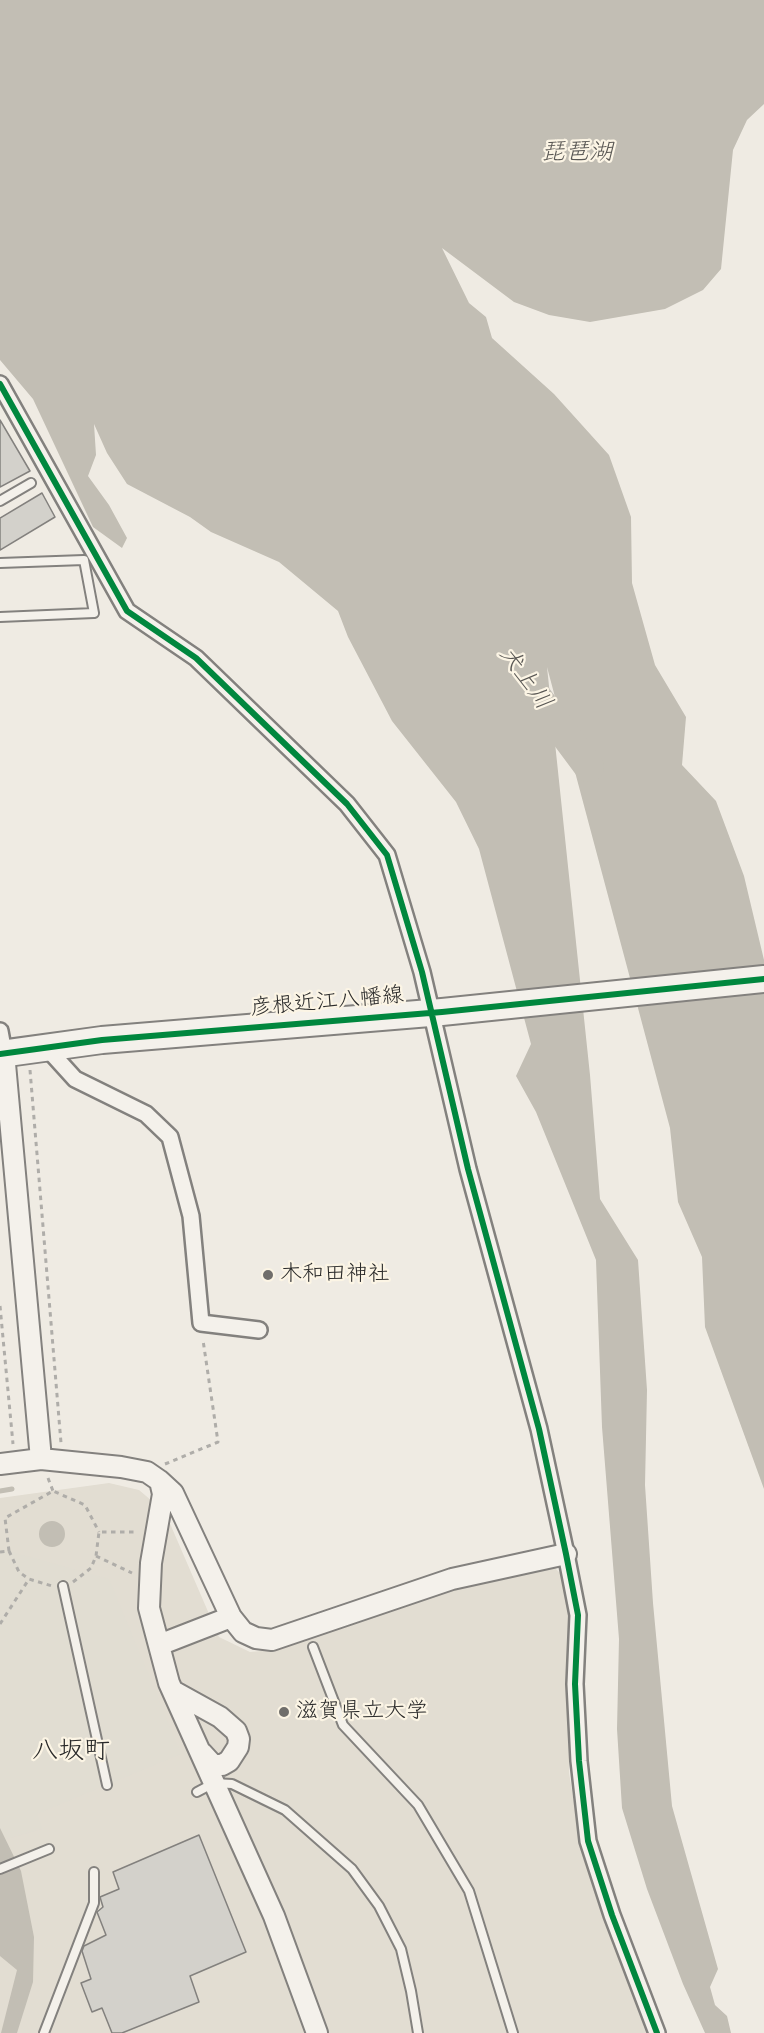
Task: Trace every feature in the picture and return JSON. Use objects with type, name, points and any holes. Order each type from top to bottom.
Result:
[{"type":"main road","name":"彦根近江八幡線","points":[[15,1047],[436,1012],[764,980]]},
{"type":"street","points":[[0,384],[128,611],[196,658],[346,804],[387,855],[436,1012],[468,1169],[539,1429],[566,1554],[578,1615],[575,1684],[579,1761],[588,1841],[612,1915],[657,2033]]},
{"type":"street","points":[[15,1047],[146,1114],[170,1137],[191,1216],[201,1323],[259,1330]]},
{"type":"street","points":[[15,1047],[40,1459]]},
{"type":"street","points":[[7,1463],[40,1459],[154,1476],[173,1493],[231,1617],[243,1632],[256,1638],[272,1640],[452,1579],[566,1554]]},
{"type":"street","points":[[154,1476],[163,1494],[156,1520],[148,1608],[173,1691],[200,1751],[206,1787],[274,1916],[317,2033]]},
{"type":"street","points":[[159,1645],[231,1617]]},
{"type":"street","points":[[173,1691],[220,1717],[236,1731],[239,1739],[238,1746],[229,1761],[222,1765],[213,1765],[200,1751]]},
{"type":"lane","points":[[0,501],[31,483]]},
{"type":"lane","points":[[0,563],[84,560],[94,613],[0,618]]},
{"type":"lane","points":[[63,1586],[107,1785]]},
{"type":"lane","points":[[313,1647],[343,1725],[418,1804],[469,1891],[513,2033]]},
{"type":"lane","points":[[206,1787],[232,1784],[285,1810],[352,1869],[380,1906],[401,1949],[418,2033]]},
{"type":"lane","points":[[0,1869],[49,1849]]},
{"type":"lane","points":[[44,2033],[94,1903],[94,1872]]},
{"type":"path","points":[[15,1047],[62,1461]]},
{"type":"path","points":[[0,1306],[7,1463]]},
{"type":"path","points":[[154,1476],[218,1443],[201,1323]]},
{"type":"path","points":[[53,1491],[85,1505],[99,1532],[96,1556],[86,1574],[63,1586],[39,1584],[29,1579],[19,1572],[9,1551],[5,1518],[53,1491]]},
{"type":"path","points":[[99,1532],[142,1532]]},
{"type":"path","points":[[0,1552],[9,1551]]},
{"type":"path","points":[[96,1556],[150,1582]]},
{"type":"path","points":[[0,1624],[29,1579]]},
{"type":"shaded area","name":"滋賀県立大学","points":[[109,1483],[139,1490],[165,1512],[219,1637],[250,1652],[273,1650],[408,1603],[479,1582],[554,1567],[564,1577],[569,1609],[569,1773],[583,1857],[649,2033],[0,2033],[0,1498]]},
{"type":"shaded area","points":[[9,1551],[109,1579],[181,1754],[37,1814],[42,1829],[7,1839],[0,1828],[0,1552]]},
{"type":"water","name":"琵琶湖","points":[[0,0],[764,0],[764,104],[747,120],[733,150],[721,269],[703,290],[665,309],[590,322],[549,315],[514,302],[442,248],[469,303],[486,317],[492,338],[554,394],[609,455],[631,517],[632,583],[655,665],[686,717],[682,765],[716,801],[744,876],[764,960],[764,1489],[705,1327],[702,1257],[678,1202],[670,1128],[547,667],[590,1075],[600,1199],[638,1260],[647,1390],[645,1485],[653,1603],[672,1806],[718,1969],[710,1987],[715,2005],[727,2016],[731,2033],[705,2033],[683,1984],[647,1889],[622,1808],[617,1729],[619,1639],[602,1427],[596,1260],[536,1112],[516,1076],[531,1044],[479,849],[456,802],[392,721],[348,637],[338,611],[279,562],[211,532],[190,517],[127,484],[107,453],[94,424],[96,455],[88,476],[109,505],[127,538],[122,548],[93,527],[33,399],[0,360]]},
{"type":"water","points":[[52,1521],[61,1525],[65,1534],[61,1543],[52,1547],[43,1543],[39,1534],[43,1525]]},
{"type":"water","points":[[0,1828],[21,1871],[34,1937],[33,1982],[17,2033],[1,2033],[17,1970],[0,1956]]},
{"type":"building","points":[[0,420],[30,471],[0,487]]},
{"type":"building","points":[[42,493],[55,517],[0,550],[0,518]]},
{"type":"building","points":[[199,1835],[246,1952],[190,1976],[199,2002],[122,2033],[112,2033],[102,2008],[92,2012],[81,1983],[91,1979],[82,1951],[84,1946],[106,1935],[97,1912],[103,1907],[100,1897],[119,1889],[113,1872]]},
{"type":"waterway","name":"犬上川","points":[[528,685],[589,767]]},
{"type":"waterway","points":[[0,1491],[12,1489]]},
{"type":"cycle path","points":[[0,384],[127,611],[196,658],[347,804],[387,855],[422,972],[468,1169],[539,1429],[566,1554],[578,1615],[575,1684],[579,1761],[588,1841],[612,1915],[657,2033]]},
{"type":"cycle path","points":[[0,1054],[102,1040],[442,1012],[764,979]]},
{"type":"place","name":"木和田神社","points":[[268,1275]]},
{"type":"place","name":"滋賀県立大学","points":[[284,1712]]},
{"type":"district","name":"八坂町","points":[[71,1753]]}]
